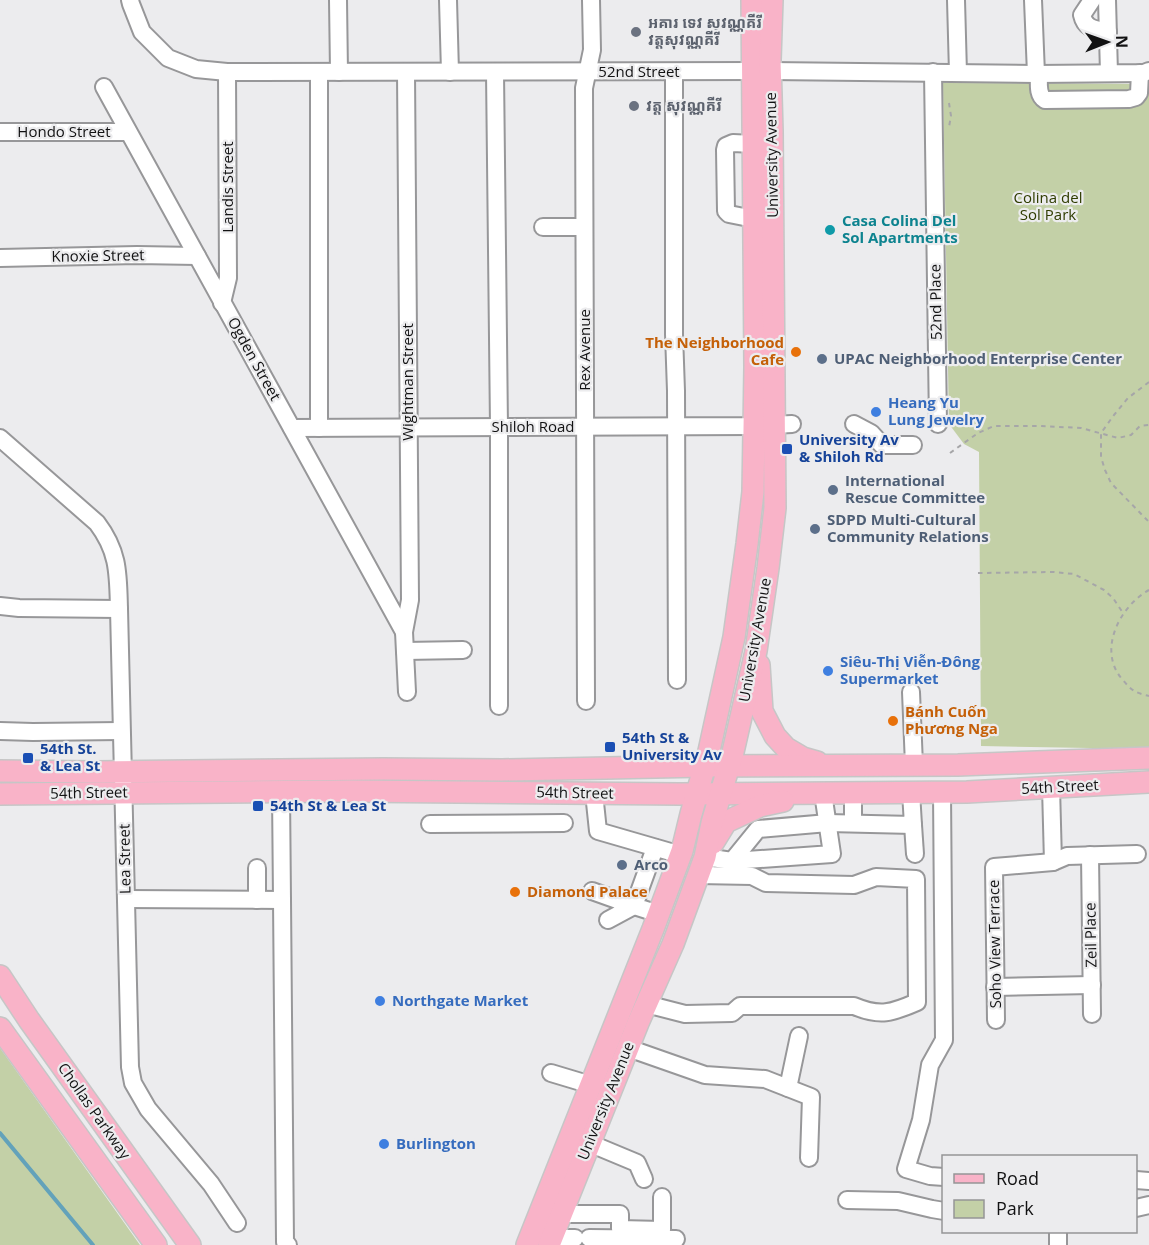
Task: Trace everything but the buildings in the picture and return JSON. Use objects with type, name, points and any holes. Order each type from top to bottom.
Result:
[{"type":"main road","name":"University Avenue","points":[[550,1241],[646,1004],[673,944],[702,866],[729,766],[756,651],[774,508],[773,154],[752,0]]},
{"type":"main road","name":"University Avenue","points":[[527,1245],[681,855],[705,766],[734,637],[753,492],[774,425],[754,219],[753,144],[772,0]]},
{"type":"main road","points":[[756,651],[762,711],[775,736],[786,748],[803,758],[826,765]]},
{"type":"main road","name":"54th Street","points":[[0,771],[472,770],[914,765],[1149,758]]},
{"type":"main road","points":[[430,791],[438,781],[472,770]]},
{"type":"main road","name":"54th Street","points":[[0,794],[430,791],[942,792],[1149,782]]},
{"type":"main road","points":[[702,866],[726,822],[760,806],[823,793]]},
{"type":"main road","name":"Chollas Parkway","points":[[0,976],[190,1245]]},
{"type":"main road","name":"Chollas Parkway","points":[[0,1028],[156,1245]]},
{"type":"street","name":"52nd Street","points":[[130,0],[142,32],[168,58],[196,69],[227,72],[761,71],[1037,74],[1144,72]]},
{"type":"street","points":[[338,0],[339,72]]},
{"type":"street","points":[[448,0],[450,72]]},
{"type":"street","name":"Rex Avenue","points":[[586,701],[584,88],[592,50],[591,0]]},
{"type":"street","points":[[956,0],[958,73]]},
{"type":"street","points":[[1033,0],[1037,74],[1041,98],[1045,100],[1129,99],[1136,97],[1139,93],[1144,72]]},
{"type":"street","points":[[1092,0],[1082,15],[1084,23],[1090,28],[1108,32]]},
{"type":"street","points":[[1107,0],[1109,73]]},
{"type":"street","name":"Landis Street","points":[[222,303],[228,278],[227,72]]},
{"type":"street","points":[[319,72],[319,428]]},
{"type":"street","name":"Wightman Street","points":[[406,72],[410,600],[404,632],[407,692]]},
{"type":"street","points":[[495,72],[499,706]]},
{"type":"street","points":[[675,72],[674,334],[677,426],[677,680]]},
{"type":"street","name":"52nd Place","points":[[933,72],[938,424]]},
{"type":"street","name":"Ogden Street","points":[[104,87],[404,632]]},
{"type":"street","name":"Hondo Street","points":[[0,132],[128,132]]},
{"type":"street","points":[[543,226],[584,227]]},
{"type":"street","name":"Knoxie Street","points":[[0,258],[197,256]]},
{"type":"street","points":[[854,424],[871,433],[882,445],[913,445]]},
{"type":"street","name":"Shiloh Road","points":[[292,428],[774,425]]},
{"type":"street","name":"Lea Street","points":[[0,438],[97,523],[104,531],[118,568],[130,1067],[133,1083],[148,1109],[210,1184],[237,1223]]},
{"type":"street","points":[[0,606],[119,609]]},
{"type":"street","points":[[405,651],[464,650]]},
{"type":"street","points":[[911,692],[914,765]]},
{"type":"street","points":[[0,731],[121,731]]},
{"type":"street","points":[[1051,787],[1053,862],[1067,856],[1137,854]]},
{"type":"street","points":[[280,792],[285,1242],[288,1245]]},
{"type":"street","points":[[852,792],[853,823]]},
{"type":"street","points":[[911,792],[915,854]]},
{"type":"street","points":[[942,792],[944,1040],[930,1065],[921,1120],[906,1169],[942,1177]]},
{"type":"street","points":[[594,793],[598,831],[681,855]]},
{"type":"street","points":[[702,866],[732,861],[832,854],[823,793]]},
{"type":"street","points":[[430,824],[564,823]]},
{"type":"street","points":[[732,861],[758,830],[828,823],[913,825]]},
{"type":"street","points":[[608,920],[634,906],[655,848]]},
{"type":"street","name":"Zeil Place","points":[[1090,855],[1092,1014]]},
{"type":"street","name":"Soho View Terrace","points":[[996,1020],[994,867],[1053,862]]},
{"type":"street","points":[[646,1004],[685,1014],[732,1013],[740,1005],[854,1006],[870,1013],[896,1012],[917,1002],[916,879],[876,877],[854,885],[766,883],[752,876],[702,866]]},
{"type":"street","points":[[257,868],[257,900]]},
{"type":"street","points":[[592,891],[658,914]]},
{"type":"street","points":[[126,899],[282,900]]},
{"type":"street","points":[[995,987],[1092,985]]},
{"type":"street","points":[[788,1088],[799,1036]]},
{"type":"street","points":[[628,1048],[705,1075],[765,1079],[811,1097],[809,1158]]},
{"type":"street","points":[[551,1073],[591,1085]]},
{"type":"street","points":[[589,1143],[637,1163],[644,1179]]},
{"type":"street","points":[[561,1214],[620,1214],[620,1228],[662,1230],[662,1197]]},
{"type":"street","points":[[847,1200],[898,1201],[942,1210]]},
{"type":"street","points":[[550,1241],[582,1238],[676,1239]]},
{"type":"path","points":[[947,134],[951,116],[948,96]]},
{"type":"path","points":[[1149,382],[1128,398],[1101,433],[1101,457],[1104,470],[1111,483],[1149,522]]},
{"type":"path","points":[[950,453],[978,433],[994,426],[1071,427],[1119,438],[1131,435],[1140,426],[1149,425]]},
{"type":"path","points":[[978,573],[1074,574],[1104,590],[1113,598],[1123,613]]},
{"type":"path","points":[[1149,590],[1123,613],[1113,638],[1112,660],[1115,671],[1129,687],[1136,693],[1149,696]]},
{"type":"green space","name":"Colina del Sol Park","points":[[943,83],[1149,84],[1149,749],[981,746],[979,452],[964,444],[949,424]]},
{"type":"green space","points":[[0,1048],[140,1245],[0,1245]]},
{"type":"waterway","points":[[0,1133],[93,1245]]},
{"type":"place","name":"អគារ ទេវ សុវណ្ណគីរី វត្តសុវណ្ណគីរី","points":[[636,32]]},
{"type":"place","name":"វត្ត សុវណ្ណគីរី","points":[[634,106]]},
{"type":"place","name":"Casa Colina Del Sol Apartments","points":[[830,230]]},
{"type":"place","name":"The Neighborhood Cafe","points":[[796,352]]},
{"type":"place","name":"UPAC Neighborhood Enterprise Center","points":[[822,359]]},
{"type":"place","name":"Heang Yu Lung Jewelry","points":[[876,412]]},
{"type":"place","name":"University Av & Shiloh Rd","points":[[787,449]]},
{"type":"place","name":"International Rescue Committee","points":[[833,490]]},
{"type":"place","name":"SDPD Multi-Cultural Community Relations","points":[[815,529]]},
{"type":"place","name":"Siêu-Thị Viễn-Đông Supermarket","points":[[828,671]]},
{"type":"place","name":"Bánh Cuốn Phương Nga","points":[[893,721]]},
{"type":"place","name":"54th St & University Av","points":[[610,747]]},
{"type":"place","name":"54th St. & Lea St","points":[[28,758]]},
{"type":"place","name":"54th St & Lea St","points":[[258,806]]},
{"type":"place","name":"Arco","points":[[622,865]]},
{"type":"place","name":"Diamond Palace","points":[[515,892]]},
{"type":"place","name":"Northgate Market","points":[[380,1001]]},
{"type":"place","name":"Burlington","points":[[384,1144]]}]
